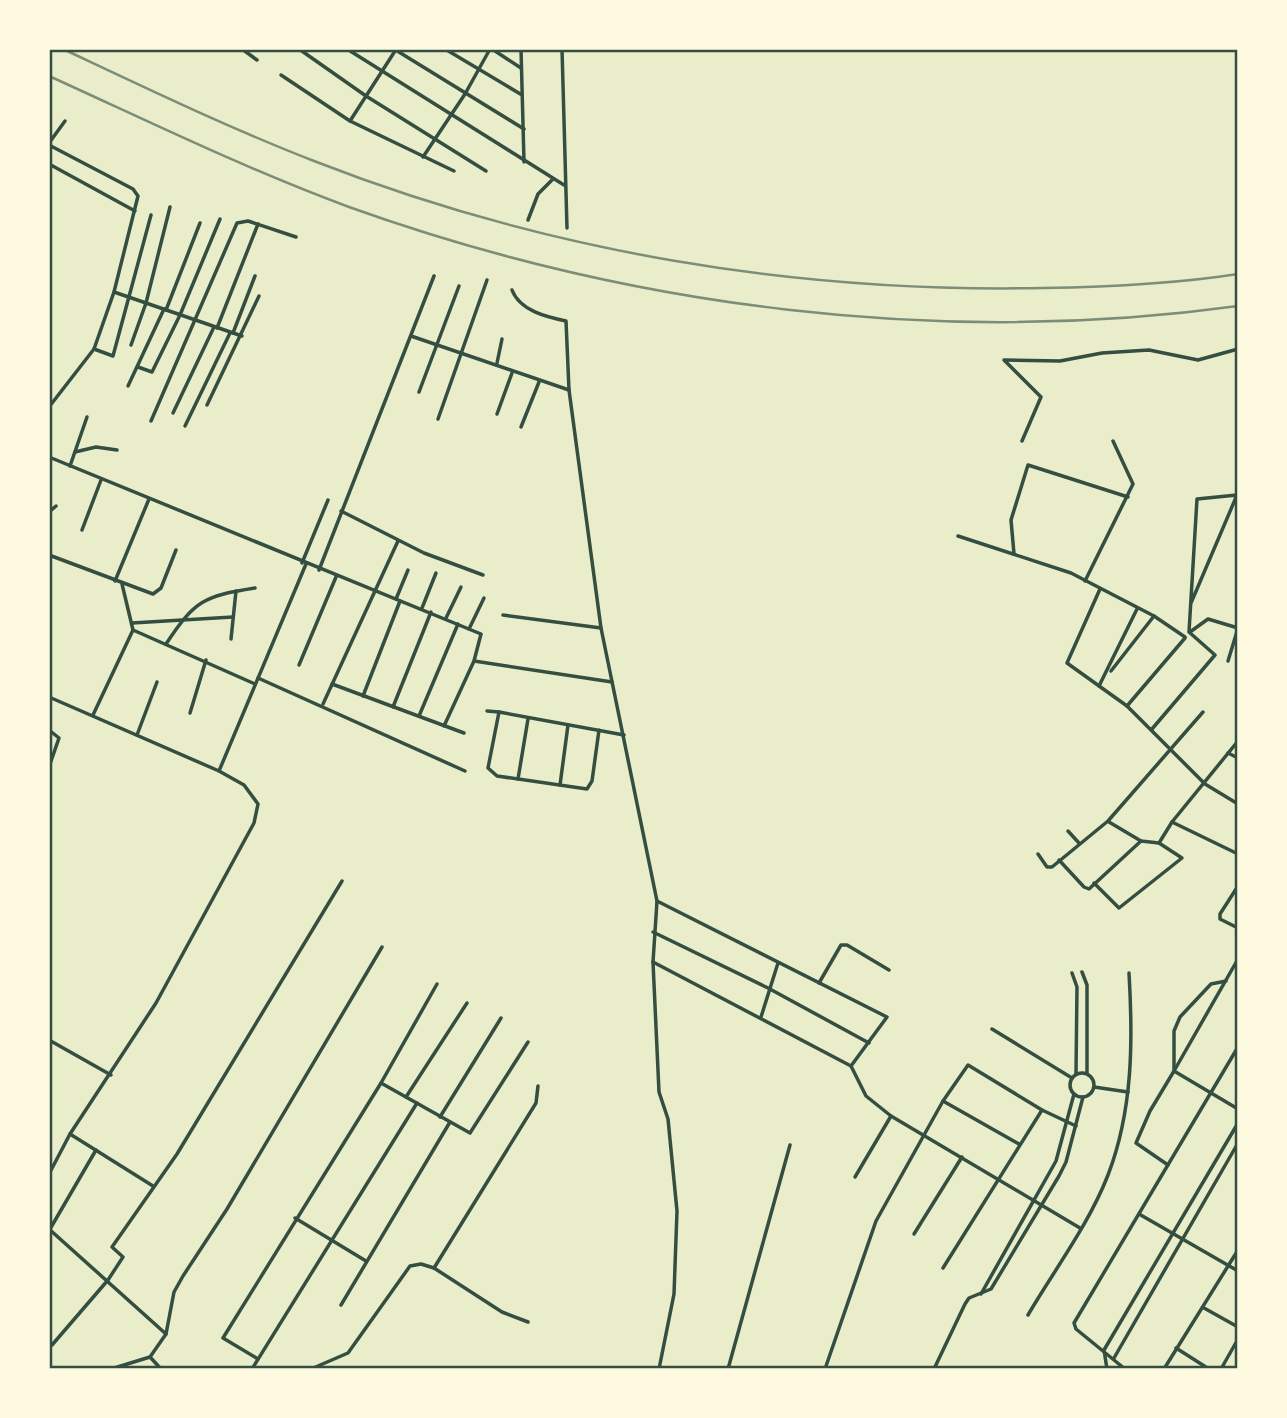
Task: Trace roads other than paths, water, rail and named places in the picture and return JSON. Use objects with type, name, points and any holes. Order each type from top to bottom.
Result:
[{"type":"street","points":[[242,49],[257,61]]},
{"type":"street","points":[[299,49],[366,96],[486,171]]},
{"type":"street","points":[[347,49],[564,185]]},
{"type":"street","points":[[350,121],[395,49],[524,129]]},
{"type":"street","points":[[445,49],[522,95]]},
{"type":"street","points":[[423,157],[491,49],[521,68]]},
{"type":"street","points":[[521,49],[524,162]]},
{"type":"street","points":[[562,49],[567,228]]},
{"type":"street","points":[[281,75],[350,121],[454,171]]},
{"type":"street","points":[[49,407],[94,349],[114,292],[138,196],[133,189],[49,144],[65,121]]},
{"type":"street","points":[[49,164],[135,211]]},
{"type":"street","points":[[528,220],[538,194],[553,179]]},
{"type":"street","points":[[131,345],[146,303],[170,207]]},
{"type":"street","points":[[94,349],[113,356],[151,215]]},
{"type":"street","points":[[138,367],[152,372],[180,315],[220,219]]},
{"type":"street","points":[[151,421],[197,321],[237,223],[244,220],[296,237]]},
{"type":"street","points":[[128,386],[165,310],[200,223]]},
{"type":"street","points":[[173,413],[215,327],[258,224]]},
{"type":"street","points":[[318,570],[434,275]]},
{"type":"street","points":[[186,426],[255,276]]},
{"type":"street","points":[[438,419],[487,281]]},
{"type":"street","points":[[419,392],[460,286]]},
{"type":"street","points":[[512,290],[521,303],[539,314],[566,321],[569,390],[601,628],[657,901],[653,962],[659,1091],[668,1119],[677,1211],[674,1294],[659,1369]]},
{"type":"street","points":[[114,292],[242,336]]},
{"type":"street","points":[[207,405],[259,296]]},
{"type":"street","points":[[411,336],[461,354],[497,363],[512,373],[569,390]]},
{"type":"street","points":[[497,363],[502,339]]},
{"type":"street","points":[[1022,441],[1041,397],[1004,360],[1060,360],[1102,353],[1149,350],[1198,360],[1238,349]]},
{"type":"street","points":[[497,414],[512,373]]},
{"type":"street","points":[[521,427],[539,382]]},
{"type":"street","points":[[70,466],[87,417]]},
{"type":"street","points":[[1085,581],[1128,497],[1132,478],[1113,441]]},
{"type":"street","points":[[75,452],[96,447],[117,450]]},
{"type":"street","points":[[49,457],[318,570],[422,608],[481,634],[474,661],[444,726]]},
{"type":"street","points":[[1014,554],[1011,520],[1028,465],[1128,497]]},
{"type":"street","points":[[82,530],[102,479]]},
{"type":"street","points":[[1189,632],[1197,499],[1237,495],[1191,603]]},
{"type":"street","points":[[116,581],[149,499]]},
{"type":"street","points":[[219,771],[328,500]]},
{"type":"street","points":[[49,512],[57,506]]},
{"type":"street","points":[[341,511],[398,541],[483,575]]},
{"type":"street","points":[[958,536],[1053,566],[1154,616],[1185,637]]},
{"type":"street","points":[[323,704],[398,541]]},
{"type":"street","points":[[49,555],[146,593],[158,591],[176,550]]},
{"type":"street","points":[[363,696],[408,570]]},
{"type":"street","points":[[422,608],[436,573]]},
{"type":"street","points":[[299,664],[336,577]]},
{"type":"street","points":[[93,715],[133,630],[122,584]]},
{"type":"street","points":[[446,618],[461,587]]},
{"type":"street","points":[[166,644],[183,619],[206,597],[255,588]]},
{"type":"street","points":[[1100,589],[1067,663],[1127,706],[1205,784],[1238,804]]},
{"type":"street","points":[[231,639],[236,591]]},
{"type":"street","points":[[470,629],[484,598]]},
{"type":"street","points":[[1108,675],[1137,609]]},
{"type":"street","points":[[393,707],[431,612]]},
{"type":"street","points":[[503,615],[601,628]]},
{"type":"street","points":[[1100,686],[1154,616]]},
{"type":"street","points":[[131,623],[233,617]]},
{"type":"street","points":[[1127,706],[1189,632],[1208,619],[1238,628],[1228,661]]},
{"type":"street","points":[[419,716],[458,624]]},
{"type":"street","points":[[133,630],[256,684]]},
{"type":"street","points":[[1152,729],[1215,655],[1189,632]]},
{"type":"street","points":[[190,713],[206,660]]},
{"type":"street","points":[[474,661],[612,682]]},
{"type":"street","points":[[258,678],[323,704],[465,771]]},
{"type":"street","points":[[137,734],[158,682]]},
{"type":"street","points":[[332,684],[464,733]]},
{"type":"street","points":[[49,697],[219,771],[244,785],[258,804],[254,824],[156,1003],[70,1134],[49,1174]]},
{"type":"street","points":[[487,711],[624,734]]},
{"type":"street","points":[[499,712],[488,768],[497,776],[587,789],[590,786],[599,730]]},
{"type":"street","points":[[1038,854],[1049,868],[1108,821],[1203,712]]},
{"type":"street","points":[[518,779],[528,718]]},
{"type":"street","points":[[559,785],[568,725]]},
{"type":"street","points":[[49,730],[59,738],[49,767]]},
{"type":"street","points":[[1159,843],[1171,822],[1238,741]]},
{"type":"street","points":[[1228,752],[1238,758]]},
{"type":"street","points":[[1094,883],[1115,907],[1122,907],[1181,860],[1180,855],[1159,843],[1141,842],[1108,821]]},
{"type":"street","points":[[1171,822],[1238,854]]},
{"type":"street","points":[[1068,831],[1079,843]]},
{"type":"street","points":[[1059,860],[1086,889],[1141,842]]},
{"type":"street","points":[[52,1345],[108,1280],[123,1257],[112,1247],[177,1154],[342,881]]},
{"type":"street","points":[[1238,886],[1220,914],[1220,919],[1238,928]]},
{"type":"street","points":[[657,901],[887,1017],[851,1066]]},
{"type":"street","points":[[653,932],[768,988],[869,1043]]},
{"type":"street","points":[[819,983],[841,945],[847,945],[889,970]]},
{"type":"street","points":[[111,1369],[150,1357],[166,1334],[170,1326],[174,1292],[227,1209],[382,947]]},
{"type":"street","points":[[1168,1165],[1136,1143],[1150,1111],[1238,959]]},
{"type":"street","points":[[653,962],[851,1066],[866,1096],[891,1116],[1080,1228]]},
{"type":"street","points":[[761,1017],[778,963]]},
{"type":"street","points":[[1074,1094],[1083,1097],[1090,1094],[1094,1087],[1087,1073],[1087,985],[1082,972]]},
{"type":"street","points":[[981,1294],[1056,1161],[1068,1123],[1074,1094],[1070,1086],[1074,1076],[1077,986],[1072,973]]},
{"type":"street","points":[[1028,1315],[1109,1173],[1128,1092],[1132,1024],[1129,973]]},
{"type":"street","points":[[1174,1071],[1174,1031],[1180,1017],[1211,984],[1226,981]]},
{"type":"street","points":[[258,1359],[223,1338],[381,1083],[437,984]]},
{"type":"street","points":[[406,1097],[467,1003]]},
{"type":"street","points":[[440,1117],[501,1018]]},
{"type":"street","points":[[992,1029],[1074,1076],[1087,1073]]},
{"type":"street","points":[[49,1040],[111,1075]]},
{"type":"street","points":[[381,1083],[470,1133],[528,1042]]},
{"type":"street","points":[[1125,1369],[1076,1329],[1074,1323],[1238,1047]]},
{"type":"street","points":[[825,1369],[876,1222],[943,1101],[968,1065],[1042,1110],[1076,1126]]},
{"type":"street","points":[[1174,1071],[1238,1109]]},
{"type":"street","points":[[434,1268],[536,1103],[538,1086]]},
{"type":"street","points":[[1094,1087],[1128,1092]]},
{"type":"street","points":[[934,1369],[965,1304],[969,1298],[988,1293],[1066,1162],[1083,1097]]},
{"type":"street","points":[[943,1101],[1019,1144]]},
{"type":"street","points":[[252,1369],[417,1103]]},
{"type":"street","points":[[943,1268],[1042,1110]]},
{"type":"street","points":[[855,1177],[891,1116]]},
{"type":"street","points":[[341,1305],[450,1122]]},
{"type":"street","points":[[1107,1369],[1104,1350],[1238,1124]]},
{"type":"street","points":[[70,1134],[153,1186]]},
{"type":"street","points":[[1114,1358],[1238,1143]]},
{"type":"street","points":[[728,1369],[790,1145]]},
{"type":"street","points":[[97,1149],[49,1229],[166,1334]]},
{"type":"street","points":[[914,1234],[962,1157]]},
{"type":"street","points":[[1139,1214],[1238,1272]]},
{"type":"street","points":[[295,1218],[366,1261]]},
{"type":"street","points":[[1164,1369],[1238,1250]]},
{"type":"street","points":[[311,1369],[348,1353],[411,1266],[421,1264],[434,1268],[502,1312],[528,1322]]},
{"type":"street","points":[[1204,1307],[1238,1327]]},
{"type":"street","points":[[1221,1369],[1238,1339]]},
{"type":"street","points":[[1176,1348],[1209,1369]]},
{"type":"street","points":[[150,1357],[161,1369]]},
{"type":"railway","points":[[63,49],[251,135],[402,193],[491,220],[672,260],[764,274],[950,288],[1116,286],[1238,274]]},
{"type":"railway","points":[[49,76],[235,161],[349,207],[456,242],[565,271],[676,294],[788,310],[901,319],[1013,322],[1126,318],[1238,306]]}]
